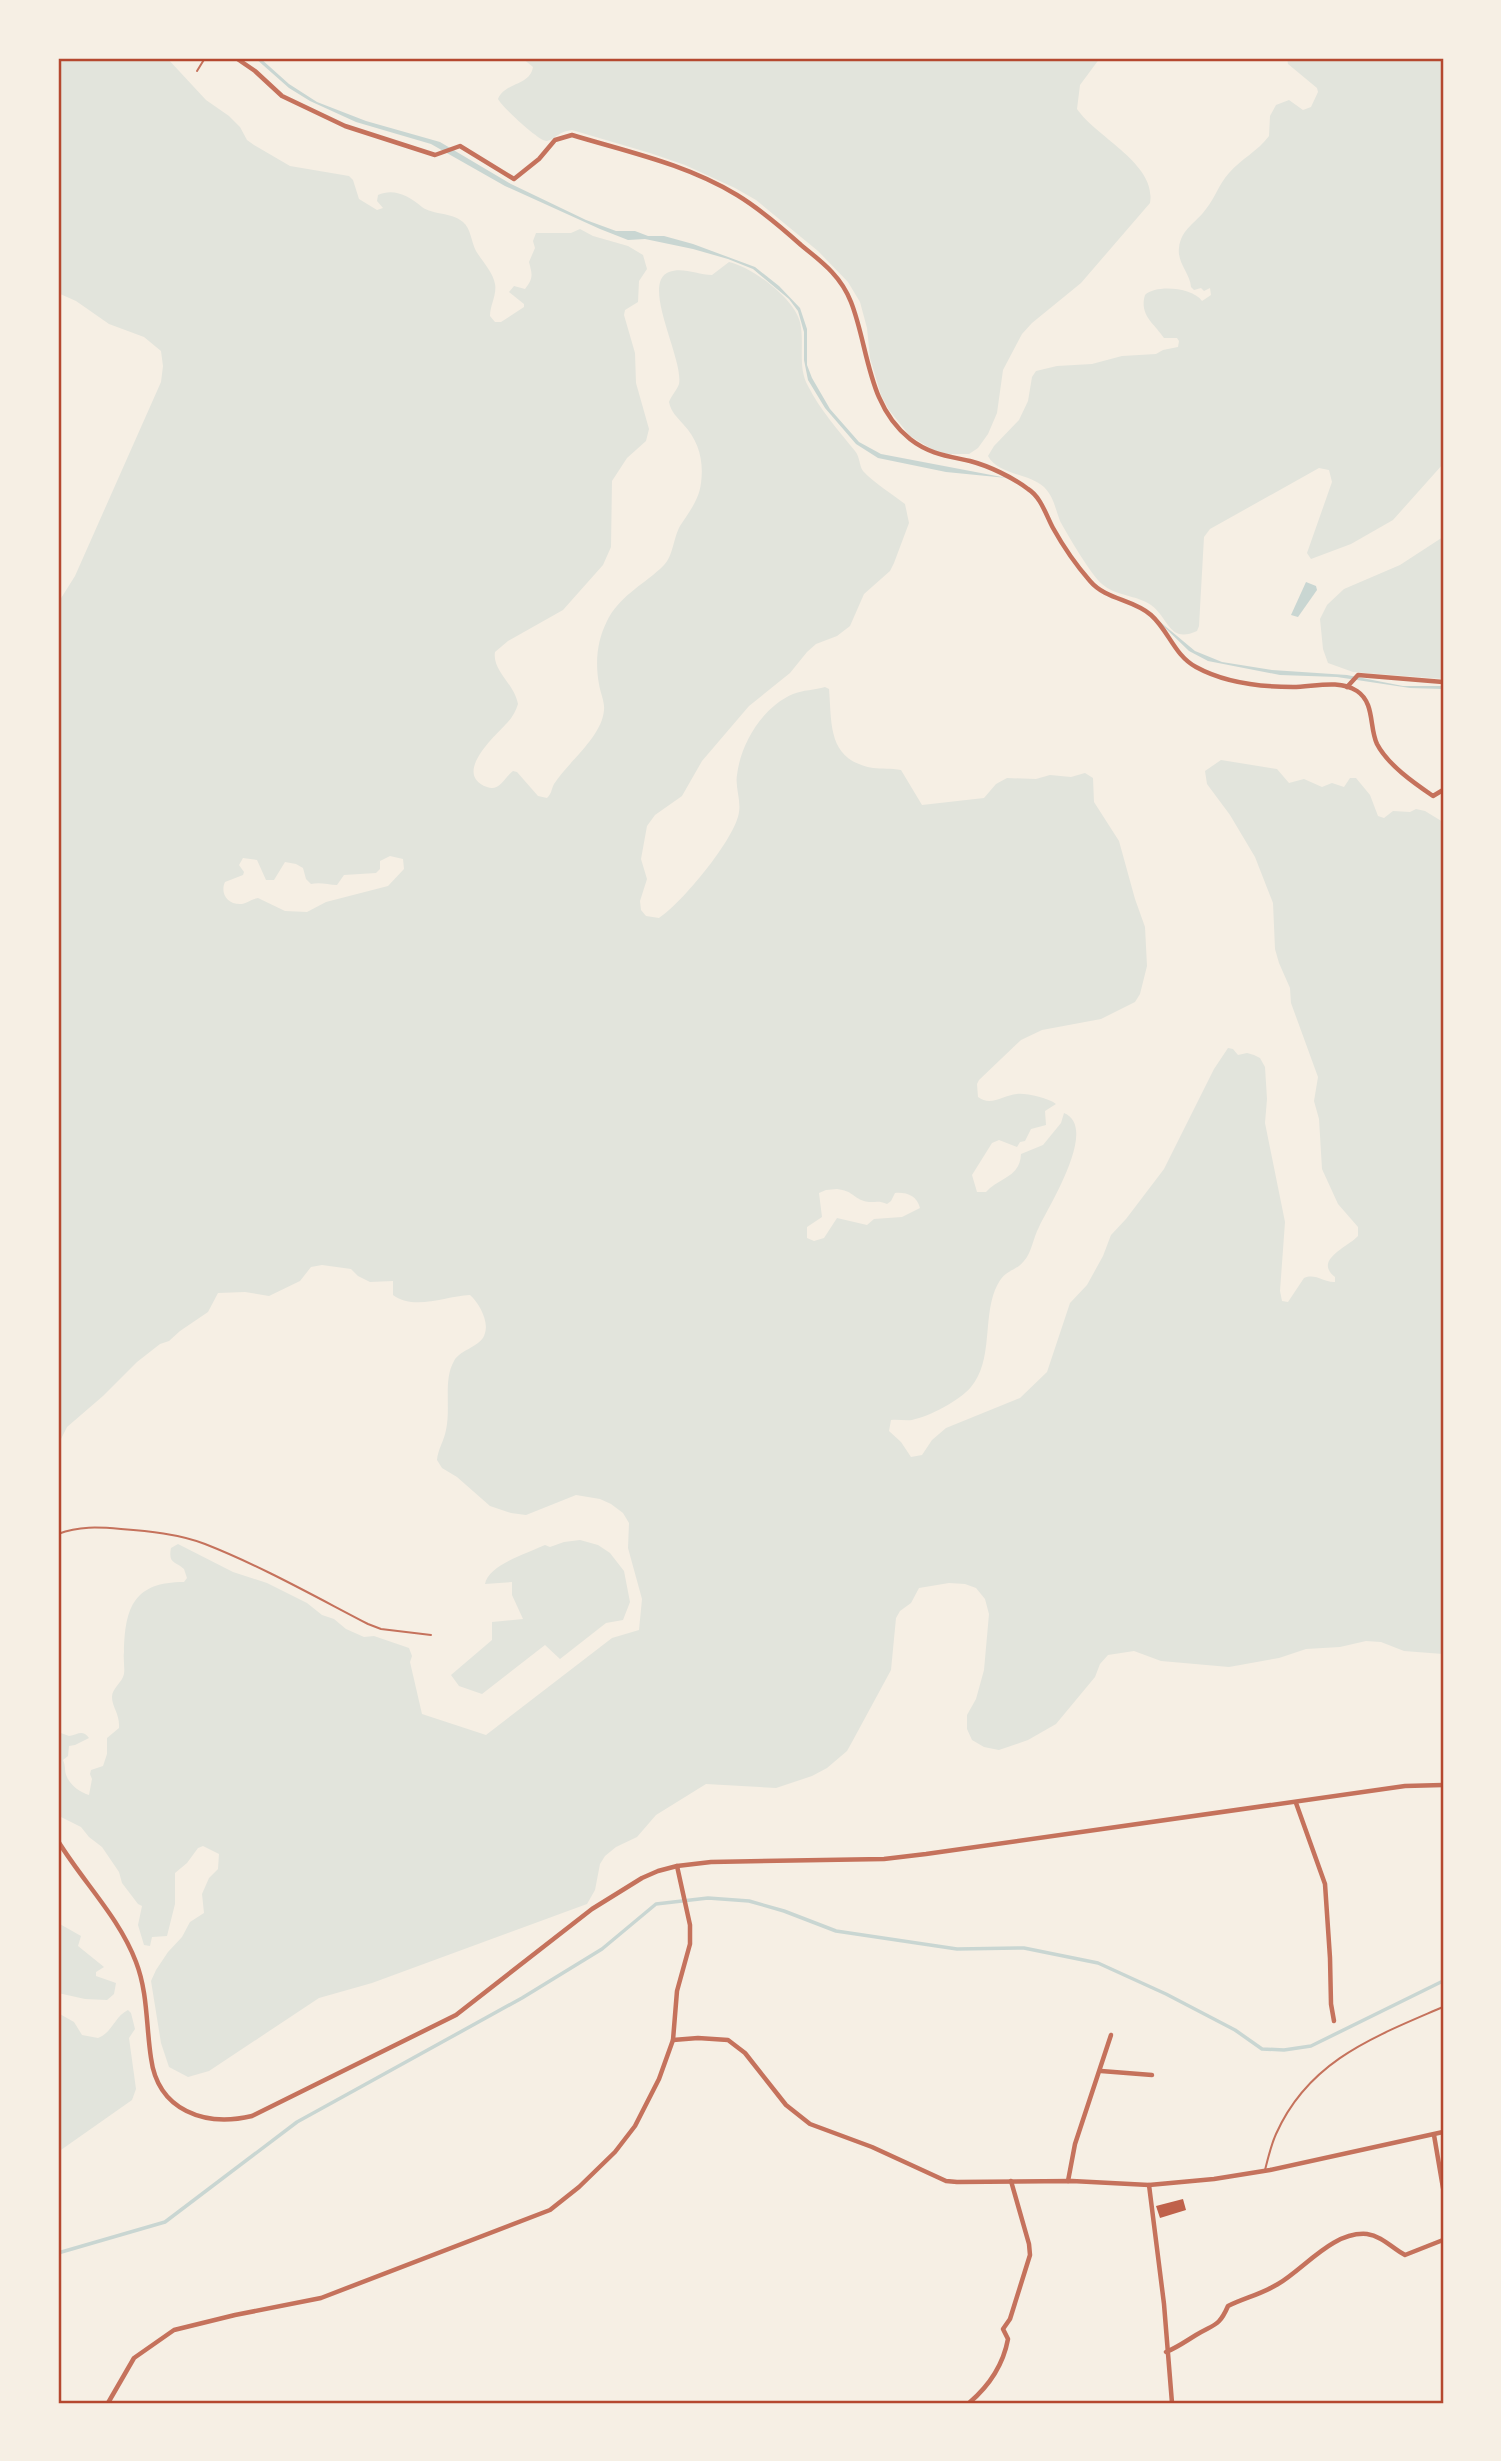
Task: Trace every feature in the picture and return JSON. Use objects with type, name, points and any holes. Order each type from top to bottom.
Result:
[{"type":"street","points":[[236,58],[255,71],[277,93],[324,118],[435,155],[460,146],[514,179],[539,159],[555,141],[572,135],[683,168],[734,193],[777,224],[838,277],[858,323],[876,391],[886,411],[908,438],[934,454],[981,465],[1029,489],[1090,582],[1107,595],[1137,606],[1152,615],[1180,655],[1198,669],[1227,680],[1258,685],[1348,685],[1364,698],[1370,710],[1376,742],[1392,762],[1433,796],[1443,790]]},
{"type":"street","points":[[1348,685],[1358,675],[1443,682]]},
{"type":"street","points":[[58,1841],[112,1916],[137,1963],[148,2013],[151,2059],[164,2092],[181,2108],[216,2121],[252,2116],[456,2015],[592,1909],[642,1878],[677,1866],[744,1861],[898,1857],[1405,1786],[1443,1785]]},
{"type":"street","points":[[1296,1802],[1325,1884],[1334,2021]]},
{"type":"street","points":[[108,2403],[134,2358],[174,2330],[321,2298],[550,2210],[579,2187],[615,2152],[635,2126],[650,2100],[673,2040],[677,1991],[690,1944],[690,1925],[677,1866]]},
{"type":"street","points":[[1068,2181],[1076,2144],[1111,2035]]},
{"type":"street","points":[[673,2040],[728,2040],[737,2045],[786,2105],[810,2124],[872,2147],[946,2180],[1149,2185],[1264,2171],[1443,2132]]},
{"type":"street","points":[[1101,2070],[1152,2075]]},
{"type":"street","points":[[1434,2135],[1443,2188]]},
{"type":"street","points":[[969,2403],[990,2382],[1003,2359],[1008,2339],[1003,2329],[1010,2319],[1029,2262],[1029,2244],[1011,2181]]},
{"type":"street","points":[[1149,2185],[1164,2304],[1172,2403]]},
{"type":"street","points":[[1166,2352],[1215,2326],[1228,2306],[1281,2283],[1335,2242],[1348,2236],[1373,2235],[1405,2255],[1443,2240]]},
{"type":"lane","points":[[197,71],[205,58]]},
{"type":"lane","points":[[58,1534],[69,1529],[90,1526],[186,1538],[269,1573],[368,1624],[381,1629],[430,1635]]},
{"type":"lane","points":[[1264,2171],[1277,2132],[1305,2089],[1325,2068],[1363,2042],[1443,2007]]},
{"type":"shaded area","points":[[58,58],[167,58],[206,100],[240,127],[247,140],[290,166],[349,176],[359,199],[377,210],[383,208],[377,201],[378,195],[390,192],[407,197],[426,210],[463,222],[468,228],[476,251],[494,280],[495,292],[490,316],[495,322],[501,322],[524,307],[524,304],[509,292],[514,286],[525,289],[530,282],[529,262],[535,248],[533,241],[536,233],[571,233],[580,229],[593,236],[628,246],[643,255],[647,269],[639,281],[638,302],[625,310],[624,315],[635,353],[636,383],[649,429],[646,441],[627,458],[612,481],[611,547],[603,565],[563,610],[508,641],[495,652],[497,665],[518,704],[511,719],[486,746],[475,764],[477,781],[487,787],[495,788],[513,771],[517,772],[538,796],[547,798],[554,784],[591,739],[602,720],[604,707],[597,660],[607,621],[624,598],[665,565],[677,532],[700,489],[702,467],[699,452],[693,437],[674,414],[669,402],[679,384],[679,372],[661,306],[661,279],[674,271],[712,275],[729,262],[760,277],[790,303],[800,322],[803,371],[813,395],[857,453],[863,471],[905,504],[909,523],[890,571],[864,594],[850,626],[837,636],[816,644],[790,673],[749,706],[702,761],[682,796],[655,815],[647,826],[641,859],[647,879],[640,901],[641,910],[646,916],[659,918],[669,910],[706,870],[728,838],[739,812],[739,763],[749,738],[763,717],[793,694],[825,687],[829,689],[832,727],[840,749],[858,764],[901,770],[922,805],[984,798],[996,784],[1007,778],[1036,779],[1050,775],[1071,777],[1085,773],[1093,778],[1094,802],[1119,841],[1145,927],[1147,966],[1140,994],[1135,1002],[1101,1019],[1042,1030],[1021,1040],[977,1084],[978,1097],[983,1100],[992,1101],[1021,1094],[1043,1098],[1056,1104],[1045,1111],[1046,1125],[1031,1129],[1025,1141],[1020,1142],[1017,1147],[999,1140],[992,1143],[972,1175],[977,1192],[986,1192],[1013,1173],[1020,1162],[1021,1154],[1043,1145],[1061,1123],[1064,1113],[1073,1121],[1076,1134],[1074,1150],[1061,1185],[1027,1257],[1002,1278],[995,1290],[989,1314],[985,1353],[978,1377],[966,1392],[944,1407],[912,1420],[891,1420],[889,1431],[911,1457],[922,1455],[932,1440],[946,1428],[1020,1398],[1047,1372],[1070,1303],[1087,1285],[1111,1235],[1164,1169],[1214,1069],[1228,1048],[1238,1055],[1247,1053],[1260,1058],[1265,1067],[1265,1123],[1285,1222],[1280,1291],[1282,1301],[1288,1302],[1304,1278],[1335,1282],[1335,1277],[1329,1271],[1330,1259],[1358,1236],[1358,1227],[1338,1204],[1322,1169],[1319,1119],[1314,1101],[1318,1077],[1275,949],[1273,903],[1255,857],[1230,815],[1207,784],[1205,771],[1221,760],[1277,769],[1289,783],[1304,779],[1322,787],[1332,783],[1344,787],[1350,778],[1356,778],[1370,795],[1378,816],[1384,818],[1393,811],[1410,812],[1416,809],[1425,811],[1443,822],[1443,1654],[1404,1651],[1381,1642],[1366,1641],[1340,1647],[1306,1649],[1279,1658],[1229,1667],[1161,1661],[1134,1651],[1108,1655],[1100,1664],[1095,1677],[1056,1724],[1028,1740],[999,1750],[984,1747],[972,1740],[967,1729],[967,1715],[976,1699],[984,1670],[989,1614],[985,1599],[976,1588],[965,1584],[949,1583],[919,1588],[911,1603],[900,1611],[896,1618],[891,1670],[847,1751],[827,1768],[776,1788],[706,1784],[656,1815],[637,1837],[616,1847],[605,1856],[600,1864],[595,1890],[587,1904],[372,1983],[319,1998],[209,2071],[188,2077],[169,2067],[161,2043],[151,1981],[190,1922],[204,1913],[202,1894],[209,1878],[218,1869],[219,1854],[203,1846],[198,1848],[175,1873],[175,1904],[167,1936],[152,1937],[150,1946],[144,1945],[138,1925],[142,1906],[122,1883],[119,1872],[102,1847],[81,1827],[61,1817],[58,1732],[69,1736],[82,1733],[89,1738],[69,1746],[68,1756],[63,1760],[71,1783],[79,1791],[89,1795],[91,1770],[103,1766],[107,1754],[107,1738],[119,1728],[112,1697],[124,1674],[125,1636],[130,1610],[143,1592],[167,1583],[184,1582],[187,1578],[184,1569],[171,1560],[171,1548],[178,1544],[233,1572],[267,1583],[364,1637],[374,1636],[409,1648],[422,1714],[486,1735],[612,1638],[639,1630],[642,1599],[628,1548],[629,1523],[623,1513],[611,1504],[600,1499],[576,1495],[526,1515],[511,1513],[490,1506],[457,1477],[442,1468],[437,1460],[447,1421],[451,1368],[457,1357],[480,1342],[486,1328],[482,1312],[470,1295],[411,1302],[393,1295],[393,1281],[370,1282],[351,1269],[322,1265],[311,1267],[300,1281],[269,1296],[245,1292],[218,1293],[208,1312],[137,1362],[67,1427],[61,1439],[58,1458],[58,603],[75,576],[161,382],[163,366],[161,351],[144,337],[109,324],[76,301],[58,293]],"holes":[[[390,856],[403,859],[404,869],[388,886],[326,902],[307,912],[285,911],[258,898],[235,904],[224,894],[225,882],[243,875],[239,865],[243,858],[257,860],[266,880],[274,880],[285,862],[303,868],[306,879],[311,884],[337,885],[344,875],[376,873],[380,869],[380,861]],[[837,1189],[864,1201],[887,1204],[895,1193],[904,1193],[914,1198],[920,1208],[902,1217],[874,1219],[867,1225],[837,1218],[824,1238],[814,1241],[807,1238],[807,1227],[822,1217],[819,1193]]]},
{"type":"shaded area","points":[[255,58],[260,58],[289,84],[317,102],[366,121],[440,142],[511,184],[586,220],[616,231],[635,231],[693,244],[755,267],[779,286],[800,308],[807,329],[807,365],[812,378],[830,409],[859,442],[881,454],[1007,478],[946,472],[878,458],[856,444],[825,408],[808,380],[804,360],[804,332],[798,311],[789,299],[753,269],[693,249],[645,239],[628,240],[600,229],[505,186],[431,144],[356,122],[310,101],[289,88]]},
{"type":"shaded area","points":[[522,58],[1100,58],[1080,85],[1077,109],[1135,164],[1150,189],[1150,203],[1081,283],[1022,334],[1003,370],[997,413],[988,434],[978,448],[969,454],[935,451],[910,436],[889,410],[881,395],[870,358],[867,328],[860,302],[848,282],[818,251],[756,200],[685,165],[572,130],[553,139],[543,140],[498,99],[506,90],[531,73],[533,67]]},
{"type":"shaded area","points":[[1287,58],[1443,58],[1443,464],[1393,520],[1351,544],[1311,559],[1307,553],[1332,482],[1329,470],[1319,468],[1210,529],[1204,537],[1199,626],[1197,631],[1181,634],[1170,628],[1151,605],[1113,591],[1102,584],[1073,544],[1044,487],[1038,482],[999,467],[988,456],[1019,420],[1028,401],[1032,377],[1036,371],[1057,366],[1092,364],[1122,356],[1156,354],[1178,347],[1177,338],[1164,338],[1148,318],[1144,308],[1145,295],[1158,289],[1175,289],[1191,293],[1202,301],[1211,295],[1210,288],[1204,291],[1191,287],[1180,258],[1180,241],[1209,205],[1229,173],[1269,136],[1270,116],[1276,105],[1289,100],[1303,110],[1311,107],[1318,92],[1317,88],[1288,64]]},
{"type":"shaded area","points":[[1443,537],[1443,679],[1353,672],[1328,663],[1323,649],[1320,619],[1327,605],[1344,589],[1400,565]]},
{"type":"shaded area","points":[[1306,582],[1316,586],[1317,590],[1298,617],[1291,615]]},
{"type":"shaded area","points":[[1153,616],[1195,651],[1222,662],[1272,670],[1347,675],[1403,686],[1443,686],[1443,689],[1410,688],[1337,677],[1280,675],[1208,661],[1189,651]]},
{"type":"shaded area","points":[[580,1540],[598,1545],[610,1553],[624,1571],[630,1602],[623,1620],[606,1623],[560,1659],[545,1645],[482,1694],[459,1686],[451,1675],[492,1640],[492,1622],[523,1619],[512,1595],[512,1582],[485,1584],[488,1577],[501,1565],[545,1545],[550,1547]]},
{"type":"shaded area","points":[[58,1923],[81,1936],[78,1946],[104,1967],[96,1972],[96,1976],[116,1983],[114,1994],[107,2000],[85,1999],[58,1993]]},
{"type":"shaded area","points":[[128,2010],[135,2029],[129,2038],[136,2089],[132,2100],[58,2152],[58,2013],[74,2022],[82,2035],[98,2038]]},
{"type":"building","points":[[1183,2199],[1186,2210],[1160,2218],[1156,2206]]},
{"type":"waterway","points":[[58,2253],[165,2222],[297,2122],[522,1998],[602,1949],[656,1904],[708,1898],[749,1901],[836,1931],[957,1949],[1024,1948],[1098,1963],[1235,2030],[1262,2049],[1284,2050],[1311,2046],[1443,1981]]}]
